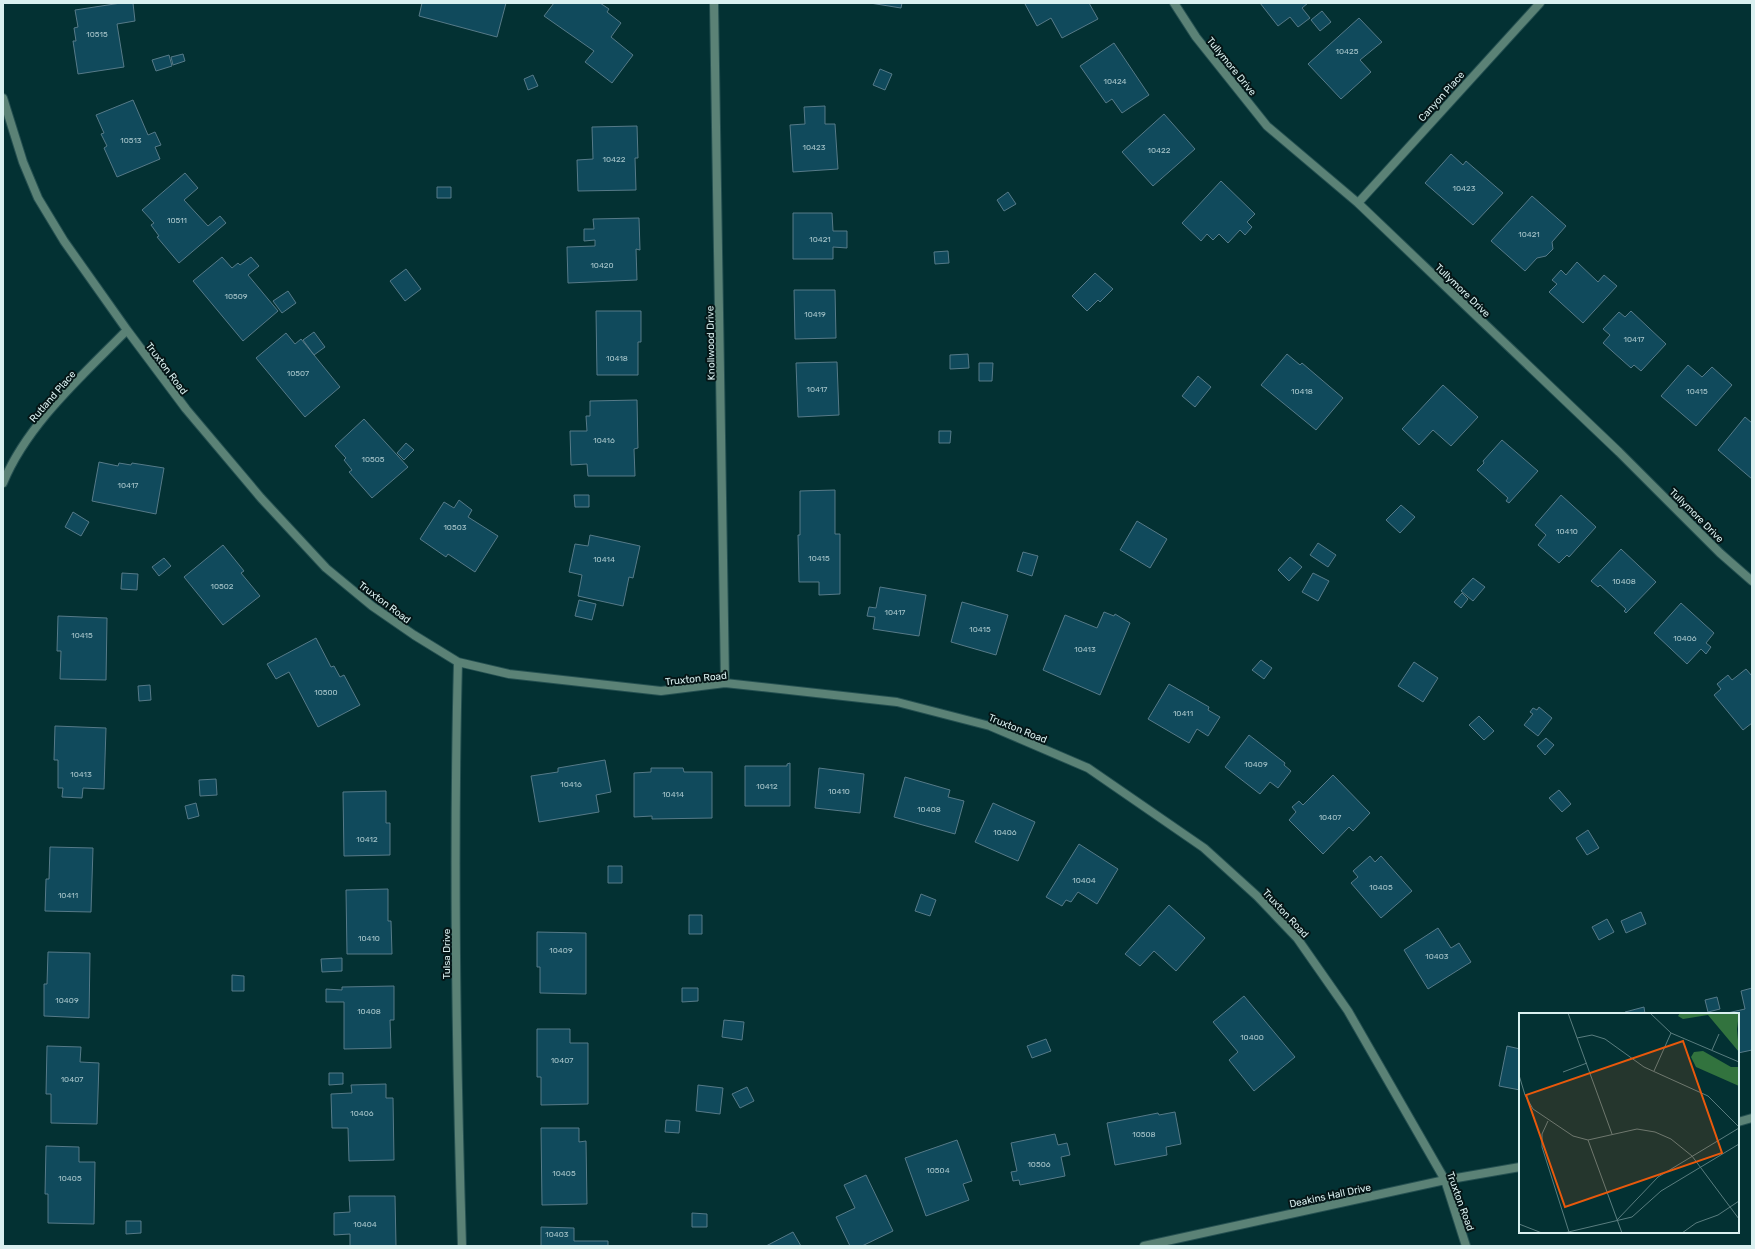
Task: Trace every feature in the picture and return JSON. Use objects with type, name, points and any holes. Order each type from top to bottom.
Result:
[{"type":"street","name":"Knollwood Drive","points":[[714,3],[726,683]]},
{"type":"street","name":"Tullymore Drive","points":[[1174,3],[1196,38],[1267,126],[1358,203],[1619,452],[1720,553],[1752,582]]},
{"type":"street","name":"Canyon Place","points":[[1358,203],[1540,3]]},
{"type":"street","name":"Truxton Road","points":[[3,98],[23,162],[38,198],[64,240],[127,330],[186,409],[261,498],[326,568],[372,606],[414,635],[458,662],[509,674],[661,691],[726,683],[897,702],[990,726],[1088,768],[1204,848],[1257,896],[1297,938],[1348,1011],[1445,1180],[1466,1246]]},
{"type":"street","name":"Rutland Place","points":[[3,483],[25,442],[60,398],[127,330]]},
{"type":"street","name":"Tulsa Drive","points":[[458,662],[455,780],[457,1056],[462,1246]]},
{"type":"street","points":[[1739,1122],[1752,1118]]},
{"type":"street","name":"Deakins Hall Drive","points":[[1144,1246],[1445,1180],[1519,1167]]},
{"type":"building","points":[[121,3],[133,3],[135,21],[117,24],[124,67],[78,74],[73,41],[76,41],[74,28],[78,27],[75,10]]},
{"type":"building","points":[[422,3],[506,3],[497,37],[419,16]]},
{"type":"building","points":[[554,3],[600,3],[609,9],[607,12],[621,23],[611,37],[633,55],[612,83],[585,62],[594,51],[544,16]]},
{"type":"building","points":[[870,3],[902,3],[901,8]]},
{"type":"building","points":[[1089,3],[1098,19],[1062,38],[1051,18],[1037,26],[1025,4]]},
{"type":"building","points":[[1260,3],[1308,3],[1302,8],[1310,18],[1298,27],[1290,17],[1278,26]]},
{"type":"building","points":[[1322,11],[1331,22],[1320,31],[1311,20]]},
{"type":"building","points":[[1359,18],[1382,42],[1360,60],[1371,72],[1341,99],[1308,64]]},
{"type":"building","points":[[1114,43],[1149,95],[1122,113],[1112,99],[1106,103],[1080,66]]},
{"type":"building","points":[[183,54],[185,61],[173,65],[171,57]]},
{"type":"building","points":[[169,55],[172,66],[156,71],[152,60]]},
{"type":"building","points":[[880,69],[892,74],[885,90],[873,85]]},
{"type":"building","points":[[533,75],[538,86],[528,90],[524,79]]},
{"type":"building","points":[[133,100],[148,135],[155,132],[161,145],[155,147],[160,159],[117,177],[104,148],[107,146],[101,134],[104,133],[96,115]]},
{"type":"building","points":[[825,106],[825,124],[835,124],[838,169],[793,172],[790,125],[805,124],[804,107]]},
{"type":"building","points":[[1164,114],[1195,149],[1153,186],[1122,152]]},
{"type":"building","points":[[637,126],[638,158],[635,158],[636,190],[578,191],[577,160],[593,159],[592,127]]},
{"type":"building","points":[[1451,154],[1463,165],[1466,161],[1503,193],[1473,225],[1425,183]]},
{"type":"building","points":[[185,173],[198,188],[184,200],[208,226],[220,216],[226,223],[179,263],[157,237],[159,236],[151,225],[154,223],[142,210]]},
{"type":"building","points":[[1221,181],[1255,214],[1247,222],[1252,227],[1245,235],[1240,230],[1228,243],[1219,234],[1213,240],[1207,234],[1201,241],[1182,223]]},
{"type":"building","points":[[437,187],[451,187],[451,198],[437,198]]},
{"type":"building","points":[[1008,192],[1016,204],[1004,211],[997,200]]},
{"type":"building","points":[[1532,196],[1566,226],[1552,242],[1553,249],[1546,256],[1537,258],[1525,271],[1491,241]]},
{"type":"building","points":[[793,213],[832,213],[833,231],[847,231],[847,248],[833,247],[833,259],[793,259]]},
{"type":"building","points":[[639,218],[640,250],[636,249],[637,280],[568,283],[567,247],[595,246],[595,240],[584,241],[584,229],[594,229],[593,219]]},
{"type":"building","points":[[948,251],[949,263],[935,264],[934,252]]},
{"type":"building","points":[[222,257],[232,268],[238,263],[240,265],[251,257],[259,266],[248,275],[278,311],[243,341],[193,281]]},
{"type":"building","points":[[1577,262],[1598,282],[1604,275],[1617,286],[1583,323],[1549,292],[1557,284],[1552,280],[1561,270],[1566,275]]},
{"type":"building","points":[[406,269],[421,289],[405,301],[390,281]]},
{"type":"building","points":[[1095,273],[1113,289],[1100,302],[1098,300],[1087,311],[1072,296]]},
{"type":"building","points":[[794,290],[835,290],[836,338],[795,339]]},
{"type":"building","points":[[288,291],[296,303],[282,313],[273,301]]},
{"type":"building","points":[[596,311],[641,311],[641,342],[638,342],[638,375],[597,375]]},
{"type":"building","points":[[1631,311],[1666,344],[1641,371],[1634,365],[1631,368],[1603,343],[1610,335],[1603,329],[1619,312],[1625,317]]},
{"type":"building","points":[[314,332],[325,347],[314,355],[303,340]]},
{"type":"building","points":[[286,333],[295,344],[301,339],[340,387],[305,417],[256,358]]},
{"type":"building","points":[[968,354],[969,368],[950,369],[950,355]]},
{"type":"building","points":[[1287,354],[1300,365],[1302,363],[1343,398],[1316,430],[1261,385]]},
{"type":"building","points":[[837,362],[839,415],[798,417],[796,363]]},
{"type":"building","points":[[979,363],[993,363],[992,381],[979,381]]},
{"type":"building","points":[[1688,365],[1702,377],[1712,367],[1732,385],[1696,426],[1661,396]]},
{"type":"building","points":[[1198,376],[1211,387],[1195,407],[1182,396]]},
{"type":"building","points":[[1443,385],[1478,417],[1451,446],[1433,430],[1419,445],[1402,429]]},
{"type":"building","points":[[637,400],[638,448],[634,449],[635,476],[588,476],[587,464],[571,465],[570,431],[587,431],[586,416],[590,416],[590,401]]},
{"type":"building","points":[[1745,417],[1752,423],[1752,479],[1718,450]]},
{"type":"building","points":[[364,419],[408,467],[372,498],[349,472],[352,470],[344,460],[346,458],[335,446]]},
{"type":"building","points":[[939,431],[951,431],[950,443],[939,443]]},
{"type":"building","points":[[1502,440],[1538,471],[1509,503],[1506,501],[1508,498],[1477,470]]},
{"type":"building","points":[[406,443],[414,450],[404,460],[397,453]]},
{"type":"building","points":[[99,462],[118,466],[119,463],[131,465],[132,463],[164,468],[156,514],[92,501]]},
{"type":"building","points":[[835,490],[835,534],[840,534],[840,594],[819,595],[819,582],[799,582],[798,535],[800,535],[800,491]]},
{"type":"building","points":[[574,495],[589,495],[589,507],[575,507]]},
{"type":"building","points":[[1561,495],[1596,527],[1569,557],[1567,555],[1559,563],[1538,545],[1546,535],[1535,525]]},
{"type":"building","points":[[459,500],[472,510],[468,517],[498,536],[475,572],[448,554],[446,557],[420,539],[444,502],[454,508]]},
{"type":"building","points":[[1401,505],[1415,517],[1400,533],[1386,520]]},
{"type":"building","points":[[73,512],[89,522],[81,536],[65,527]]},
{"type":"building","points":[[1137,521],[1167,539],[1150,568],[1120,550]]},
{"type":"building","points":[[590,535],[640,546],[633,578],[629,577],[623,606],[578,596],[582,575],[569,572],[575,544],[588,546]]},
{"type":"building","points":[[1318,543],[1336,555],[1328,567],[1310,555]]},
{"type":"building","points":[[223,545],[244,571],[241,573],[260,596],[223,625],[184,577]]},
{"type":"building","points":[[1621,549],[1656,582],[1626,613],[1624,611],[1626,609],[1600,585],[1598,587],[1591,581]]},
{"type":"building","points":[[1023,552],[1038,556],[1032,576],[1017,571]]},
{"type":"building","points":[[1290,557],[1302,567],[1289,581],[1278,570]]},
{"type":"building","points":[[164,558],[171,566],[159,576],[152,567]]},
{"type":"building","points":[[122,573],[138,574],[137,590],[121,589]]},
{"type":"building","points":[[1313,573],[1329,581],[1318,601],[1302,592]]},
{"type":"building","points":[[1473,578],[1485,587],[1473,601],[1461,591]]},
{"type":"building","points":[[880,587],[926,595],[919,636],[873,629],[875,617],[867,616],[869,607],[876,608]]},
{"type":"building","points":[[1462,593],[1468,599],[1461,608],[1454,602]]},
{"type":"building","points":[[579,600],[596,604],[592,620],[575,616]]},
{"type":"building","points":[[962,602],[1008,615],[996,655],[951,642]]},
{"type":"building","points":[[1681,603],[1714,633],[1706,643],[1711,647],[1706,654],[1701,649],[1687,664],[1654,633]]},
{"type":"building","points":[[1104,612],[1114,616],[1115,614],[1130,623],[1100,695],[1043,670],[1065,615],[1097,628]]},
{"type":"building","points":[[58,616],[107,618],[106,680],[60,679],[61,651],[57,651]]},
{"type":"building","points":[[316,638],[331,667],[334,666],[340,677],[344,675],[360,705],[318,727],[289,672],[276,679],[267,664]]},
{"type":"building","points":[[1261,660],[1272,668],[1264,679],[1252,670]]},
{"type":"building","points":[[1414,662],[1438,678],[1423,702],[1398,686]]},
{"type":"building","points":[[1746,669],[1752,676],[1752,723],[1743,730],[1714,695],[1721,689],[1717,684],[1728,675],[1732,680]]},
{"type":"building","points":[[1169,684],[1209,707],[1208,710],[1220,717],[1208,736],[1197,729],[1189,743],[1148,719]]},
{"type":"building","points":[[150,685],[151,700],[139,701],[138,686]]},
{"type":"building","points":[[1539,707],[1552,718],[1538,736],[1524,725],[1533,714],[1530,712],[1533,708],[1537,710]]},
{"type":"building","points":[[1479,716],[1494,731],[1484,740],[1469,725]]},
{"type":"building","points":[[55,726],[106,728],[104,789],[83,788],[82,798],[62,797],[63,788],[58,788],[58,760],[54,760]]},
{"type":"building","points":[[1249,735],[1285,763],[1284,765],[1291,771],[1278,788],[1270,782],[1260,794],[1225,767]]},
{"type":"building","points":[[1546,738],[1554,745],[1545,755],[1537,746]]},
{"type":"building","points":[[605,760],[611,792],[596,795],[599,812],[539,822],[531,776],[558,772],[558,768]]},
{"type":"building","points":[[790,763],[790,806],[745,806],[745,766],[787,766],[787,764]]},
{"type":"building","points":[[651,768],[683,768],[684,772],[712,772],[712,818],[652,819],[652,816],[634,817],[634,773],[651,772]]},
{"type":"building","points":[[819,768],[864,774],[860,813],[815,808]]},
{"type":"building","points":[[1333,775],[1370,813],[1353,831],[1349,827],[1323,854],[1289,820],[1296,812],[1292,807],[1299,801],[1303,805]]},
{"type":"building","points":[[905,777],[950,790],[948,797],[964,801],[955,834],[894,817]]},
{"type":"building","points":[[216,779],[217,795],[200,796],[199,780]]},
{"type":"building","points":[[1559,790],[1571,804],[1562,812],[1549,798]]},
{"type":"building","points":[[386,791],[386,823],[390,823],[390,855],[344,856],[343,792]]},
{"type":"building","points":[[196,803],[199,816],[188,819],[185,806]]},
{"type":"building","points":[[993,803],[1035,822],[1018,861],[975,842]]},
{"type":"building","points":[[1588,830],[1599,848],[1587,855],[1576,838]]},
{"type":"building","points":[[1079,844],[1118,869],[1097,904],[1078,892],[1071,902],[1066,900],[1062,906],[1046,897]]},
{"type":"building","points":[[50,847],[93,848],[91,912],[45,911],[46,879],[49,879]]},
{"type":"building","points":[[1370,856],[1375,862],[1381,856],[1412,891],[1381,918],[1351,883],[1358,877],[1353,871]]},
{"type":"building","points":[[608,866],[622,866],[622,883],[608,883]]},
{"type":"building","points":[[388,889],[388,921],[391,921],[392,954],[347,954],[346,890]]},
{"type":"building","points":[[921,894],[936,900],[930,916],[915,911]]},
{"type":"building","points":[[1169,905],[1205,938],[1176,971],[1154,951],[1140,966],[1125,954]]},
{"type":"building","points":[[1641,912],[1646,924],[1626,933],[1621,921]]},
{"type":"building","points":[[689,915],[702,915],[702,934],[689,934]]},
{"type":"building","points":[[1607,919],[1614,932],[1599,940],[1592,927]]},
{"type":"building","points":[[1438,928],[1451,948],[1459,943],[1471,962],[1428,989],[1404,950]]},
{"type":"building","points":[[537,932],[586,933],[586,994],[540,993],[540,967],[537,967]]},
{"type":"building","points":[[48,952],[90,953],[89,1018],[44,1016],[44,984],[47,984]]},
{"type":"building","points":[[342,958],[342,971],[322,972],[321,959]]},
{"type":"building","points":[[232,975],[244,976],[244,991],[232,991]]},
{"type":"building","points":[[394,986],[394,1020],[390,1020],[391,1048],[344,1049],[344,1002],[326,1002],[326,989],[342,990],[342,987]]},
{"type":"building","points":[[682,988],[698,988],[698,1001],[682,1002]]},
{"type":"building","points":[[1752,988],[1752,1050],[1739,1053],[1739,1013],[1727,1013],[1745,1009],[1741,991]]},
{"type":"building","points":[[1244,996],[1295,1057],[1254,1091],[1229,1060],[1238,1052],[1213,1022]]},
{"type":"building","points":[[1717,997],[1720,1009],[1708,1012],[1705,1000]]},
{"type":"building","points":[[1644,1007],[1645,1013],[1625,1013]]},
{"type":"building","points":[[724,1020],[744,1022],[742,1040],[722,1037]]},
{"type":"building","points":[[537,1029],[570,1029],[570,1043],[588,1043],[588,1104],[541,1105],[541,1077],[537,1077]]},
{"type":"building","points":[[1046,1039],[1051,1051],[1032,1058],[1027,1046]]},
{"type":"building","points":[[47,1046],[81,1047],[80,1062],[99,1063],[97,1124],[51,1123],[51,1094],[46,1094]]},
{"type":"building","points":[[1507,1046],[1519,1049],[1519,1090],[1499,1086]]},
{"type":"building","points":[[329,1073],[343,1073],[343,1084],[329,1085]]},
{"type":"building","points":[[386,1084],[386,1098],[393,1098],[394,1160],[349,1161],[348,1128],[332,1128],[331,1094],[352,1093],[351,1085]]},
{"type":"building","points":[[698,1085],[723,1088],[720,1114],[696,1111]]},
{"type":"building","points":[[747,1087],[754,1101],[740,1108],[732,1094]]},
{"type":"building","points":[[1175,1112],[1181,1144],[1166,1147],[1167,1155],[1115,1165],[1107,1123],[1158,1113],[1159,1115]]},
{"type":"building","points":[[666,1120],[680,1121],[679,1133],[665,1132]]},
{"type":"building","points":[[541,1128],[579,1128],[579,1142],[586,1141],[587,1204],[542,1205]]},
{"type":"building","points":[[1055,1134],[1058,1145],[1067,1143],[1070,1155],[1061,1157],[1065,1176],[1020,1185],[1019,1180],[1013,1181],[1011,1172],[1017,1171],[1011,1143]]},
{"type":"building","points":[[957,1140],[972,1181],[963,1184],[969,1200],[926,1216],[905,1158]]},
{"type":"building","points":[[46,1146],[79,1147],[79,1162],[95,1162],[94,1224],[48,1223],[48,1194],[45,1194]]},
{"type":"building","points":[[866,1175],[893,1231],[862,1246],[850,1246],[836,1217],[855,1208],[844,1185]]},
{"type":"building","points":[[349,1196],[395,1196],[396,1246],[350,1246],[350,1234],[334,1235],[334,1213],[350,1212]]},
{"type":"building","points":[[692,1213],[707,1214],[707,1227],[692,1227]]},
{"type":"building","points":[[126,1221],[141,1221],[141,1233],[126,1234]]},
{"type":"building","points":[[541,1227],[574,1228],[574,1241],[608,1241],[608,1246],[541,1246]]},
{"type":"building","points":[[793,1232],[801,1246],[766,1246]]}]
